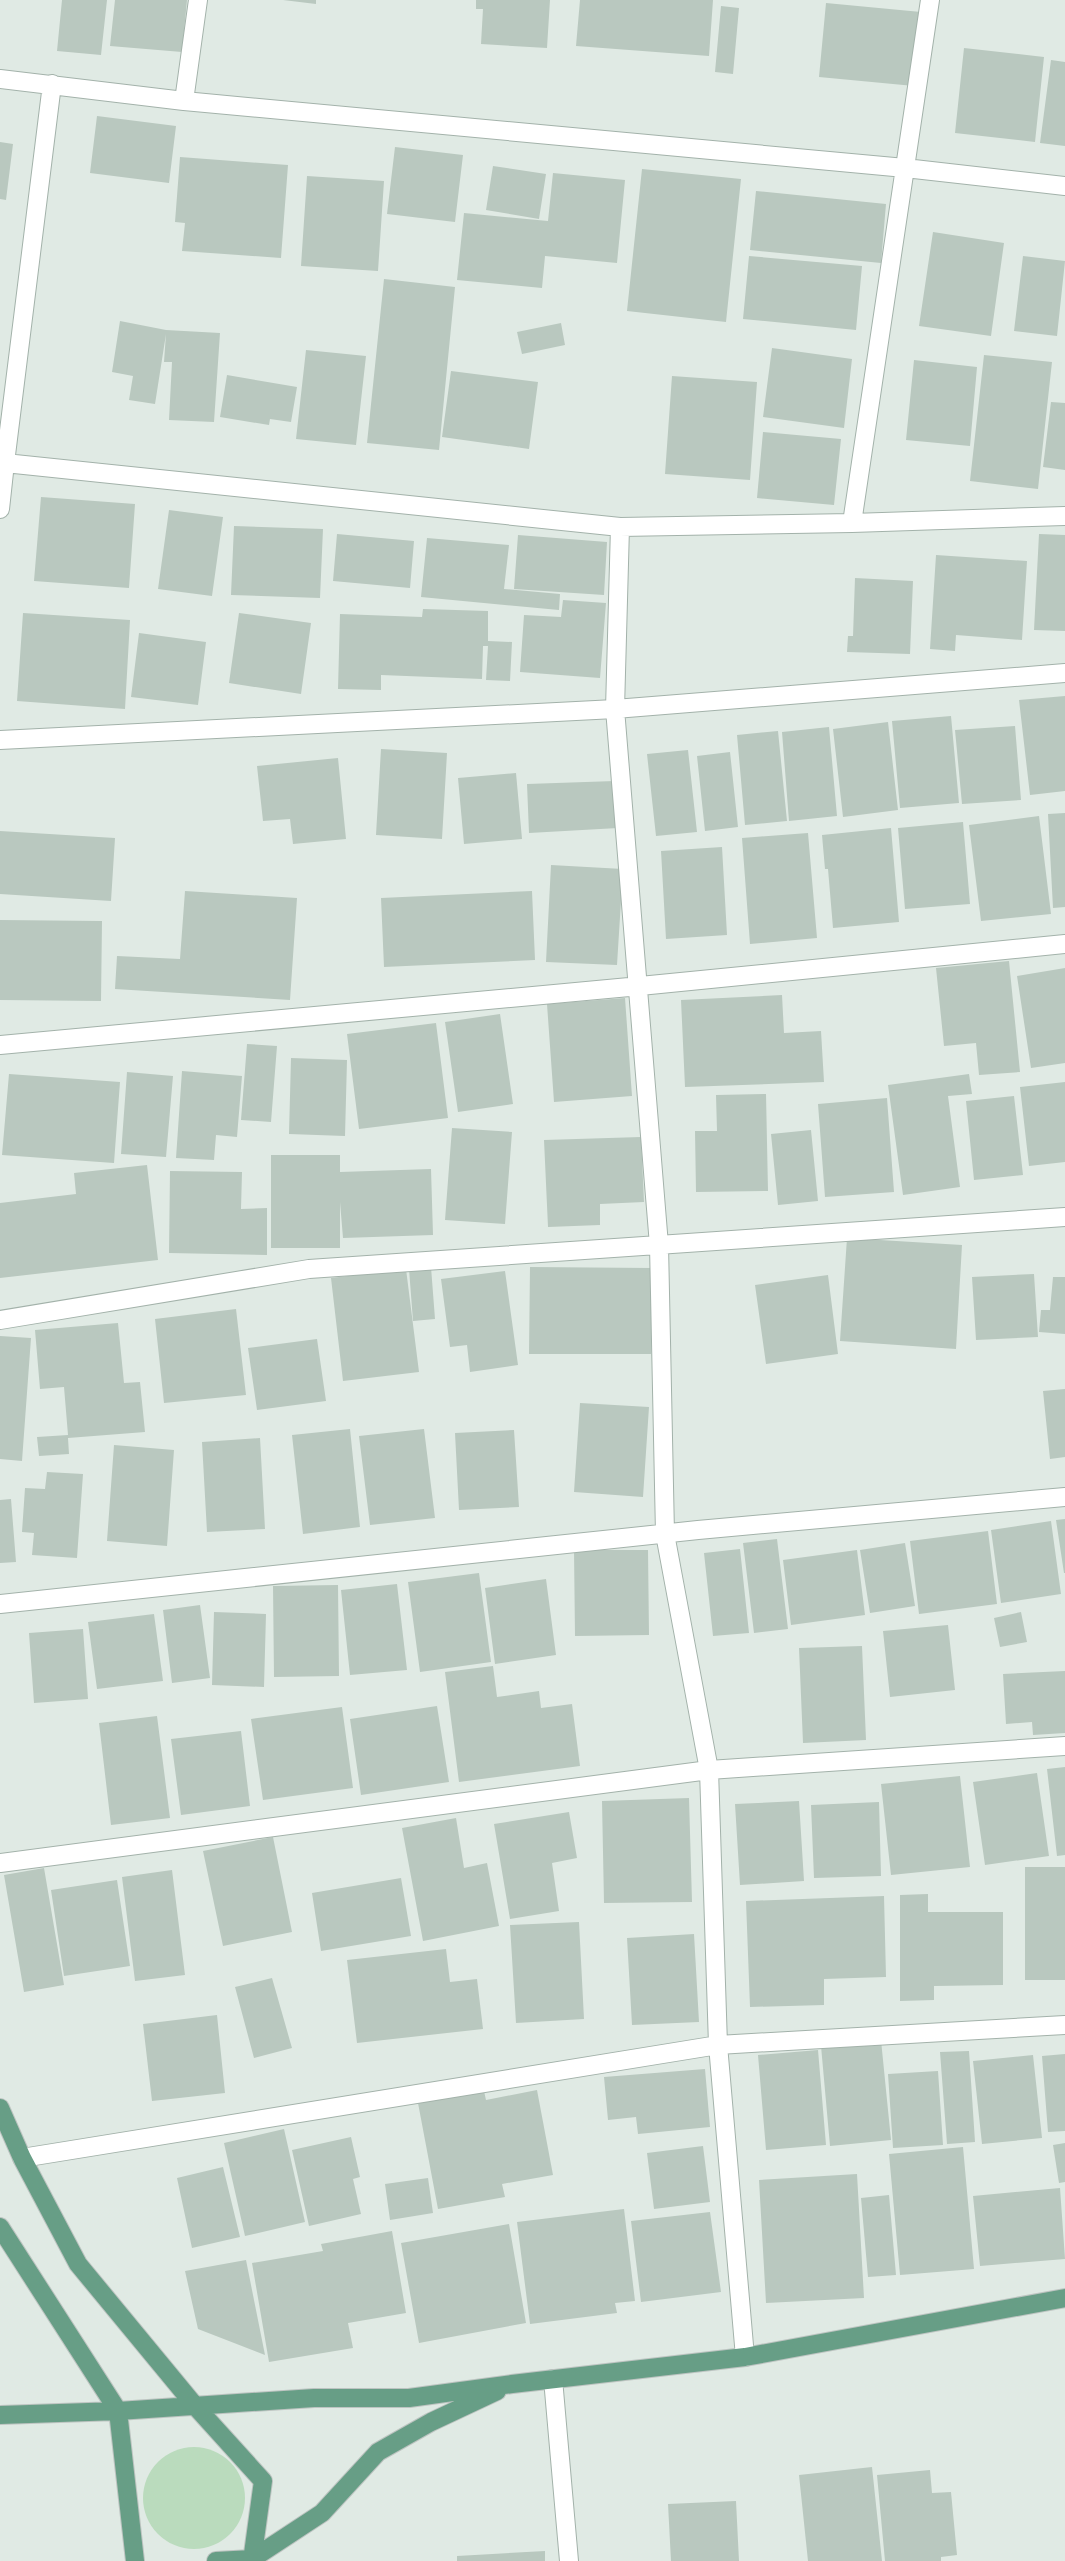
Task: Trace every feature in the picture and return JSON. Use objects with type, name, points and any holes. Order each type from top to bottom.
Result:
[{"type":"main road","points":[[0,2108],[22,2158],[78,2264],[196,2407],[263,2481],[252,2560]]},
{"type":"main road","points":[[0,2227],[118,2411],[135,2561]]},
{"type":"main road","points":[[0,2415],[196,2407],[314,2398],[409,2398],[745,2356],[1065,2298]]},
{"type":"main road","points":[[216,2561],[252,2560],[322,2514],[378,2452],[431,2422],[512,2384]]},
{"type":"street","points":[[184,101],[198,0]]},
{"type":"street","points":[[852,523],[930,0]]},
{"type":"street","points":[[0,79],[184,101],[905,168],[1065,186]]},
{"type":"street","points":[[0,508],[52,84]]},
{"type":"street","points":[[5,463],[620,527],[1065,516]]},
{"type":"street","points":[[620,527],[615,709],[640,986],[659,1245],[665,1534],[708,1770],[718,2045],[745,2356]]},
{"type":"street","points":[[0,740],[615,709],[1065,673]]},
{"type":"street","points":[[0,1045],[1065,944]]},
{"type":"street","points":[[0,1320],[309,1269],[1065,1217]]},
{"type":"street","points":[[0,1604],[665,1534],[1065,1497]]},
{"type":"street","points":[[0,1863],[708,1770],[1065,1746]]},
{"type":"street","points":[[22,2158],[718,2045],[1065,2025]]},
{"type":"street","points":[[553,2379],[570,2561]]},
{"type":"green space","points":[[194,2447],[214,2451],[230,2462],[241,2478],[245,2498],[241,2518],[230,2534],[214,2545],[194,2549],[174,2545],[158,2534],[147,2518],[143,2498],[147,2478],[158,2462],[174,2451]]},
{"type":"building","points":[[62,0],[107,0],[101,55],[57,51]]},
{"type":"building","points":[[115,0],[187,0],[182,52],[110,46]]},
{"type":"building","points":[[283,0],[316,0],[316,4]]},
{"type":"building","points":[[476,0],[550,0],[547,48],[481,44],[483,9],[476,9]]},
{"type":"building","points":[[580,0],[713,0],[709,56],[576,46]]},
{"type":"building","points":[[826,3],[921,12],[914,86],[819,77]]},
{"type":"building","points":[[721,6],[739,8],[733,74],[715,72]]},
{"type":"building","points":[[964,48],[1044,57],[1035,142],[955,133]]},
{"type":"building","points":[[1051,60],[1065,62],[1065,146],[1040,143]]},
{"type":"building","points":[[97,116],[176,126],[169,183],[90,173]]},
{"type":"building","points":[[0,142],[13,144],[6,200],[0,199]]},
{"type":"building","points":[[395,147],[463,155],[455,222],[387,214]]},
{"type":"building","points":[[180,157],[288,165],[281,258],[182,251],[185,223],[175,222]]},
{"type":"building","points":[[493,166],[546,174],[539,219],[486,210]]},
{"type":"building","points":[[642,169],[741,179],[726,322],[627,311]]},
{"type":"building","points":[[553,173],[625,180],[617,263],[545,256],[542,288],[457,280],[464,213],[548,221]]},
{"type":"building","points":[[307,176],[384,181],[378,271],[301,266]]},
{"type":"building","points":[[756,191],[886,204],[881,263],[750,250]]},
{"type":"building","points":[[933,232],[1004,243],[991,336],[919,326]]},
{"type":"building","points":[[749,256],[862,266],[856,330],[743,319]]},
{"type":"building","points":[[1023,256],[1065,261],[1057,336],[1014,331]]},
{"type":"building","points":[[384,279],[455,287],[439,450],[367,443]]},
{"type":"building","points":[[120,321],[166,330],[220,333],[214,422],[169,420],[172,362],[164,362],[166,334],[155,404],[129,400],[133,376],[112,372]]},
{"type":"building","points":[[561,323],[565,345],[522,354],[517,332]]},
{"type":"building","points":[[772,348],[852,359],[844,428],[763,417]]},
{"type":"building","points":[[306,350],[366,356],[356,445],[296,439]]},
{"type":"building","points":[[984,355],[1052,362],[1038,489],[970,481]]},
{"type":"building","points":[[914,360],[977,367],[970,446],[906,440]]},
{"type":"building","points":[[451,371],[538,382],[529,449],[442,437]]},
{"type":"building","points":[[227,375],[297,387],[291,422],[270,419],[269,425],[220,417]]},
{"type":"building","points":[[672,376],[757,382],[750,480],[665,474]]},
{"type":"building","points":[[1051,402],[1065,403],[1065,470],[1043,467]]},
{"type":"building","points":[[763,432],[841,439],[834,505],[757,498]]},
{"type":"building","points":[[41,497],[135,504],[129,588],[34,581]]},
{"type":"building","points":[[169,510],[223,517],[212,596],[158,589]]},
{"type":"building","points":[[234,526],[323,529],[320,598],[231,595]]},
{"type":"building","points":[[337,534],[414,541],[410,588],[333,581]]},
{"type":"building","points":[[1039,534],[1065,535],[1065,631],[1034,630]]},
{"type":"building","points":[[518,535],[607,542],[604,595],[514,589]]},
{"type":"building","points":[[427,538],[509,545],[504,589],[560,594],[559,610],[421,597]]},
{"type":"building","points":[[936,555],[1027,561],[1022,640],[956,635],[955,651],[930,649]]},
{"type":"building","points":[[855,578],[913,581],[910,654],[847,652],[848,636],[853,636]]},
{"type":"building","points":[[563,600],[606,603],[600,678],[520,672],[524,615],[561,617]]},
{"type":"building","points":[[423,609],[488,611],[488,641],[512,642],[510,681],[486,680],[488,646],[483,646],[482,679],[381,675],[381,690],[338,689],[340,614],[422,617]]},
{"type":"building","points":[[23,613],[130,620],[125,709],[17,701]]},
{"type":"building","points":[[239,613],[311,623],[301,694],[229,683]]},
{"type":"building","points":[[139,633],[206,642],[198,705],[131,697]]},
{"type":"building","points":[[1065,696],[1065,791],[1030,795],[1019,700]]},
{"type":"building","points":[[951,716],[959,803],[900,808],[892,721]]},
{"type":"building","points":[[888,722],[898,810],[843,817],[833,729]]},
{"type":"building","points":[[1015,726],[1021,800],[962,804],[955,730]]},
{"type":"building","points":[[829,727],[837,816],[789,821],[782,732]]},
{"type":"building","points":[[778,731],[787,821],[745,825],[737,735]]},
{"type":"building","points":[[381,749],[447,753],[442,839],[376,835]]},
{"type":"building","points":[[688,750],[697,832],[656,836],[647,754]]},
{"type":"building","points":[[730,752],[738,827],[705,831],[697,756]]},
{"type":"building","points":[[338,758],[346,839],[293,844],[290,819],[263,821],[257,766]]},
{"type":"building","points":[[516,773],[522,839],[464,844],[458,778]]},
{"type":"building","points":[[615,781],[618,828],[529,833],[527,784]]},
{"type":"building","points":[[1065,813],[1065,907],[1053,908],[1048,814]]},
{"type":"building","points":[[1039,816],[1051,914],[981,921],[969,825]]},
{"type":"building","points":[[963,822],[970,904],[905,909],[898,828]]},
{"type":"building","points":[[891,828],[899,922],[833,928],[828,869],[825,869],[822,835]]},
{"type":"building","points":[[0,831],[115,838],[111,901],[0,894]]},
{"type":"building","points":[[808,833],[817,938],[750,944],[742,838]]},
{"type":"building","points":[[722,847],[727,935],[666,939],[661,851]]},
{"type":"building","points":[[551,865],[623,869],[617,965],[546,962]]},
{"type":"building","points":[[185,891],[297,898],[290,1000],[115,989],[117,956],[180,959]]},
{"type":"building","points":[[532,891],[535,960],[384,967],[381,898]]},
{"type":"building","points":[[0,920],[102,921],[101,1001],[0,1000]]},
{"type":"building","points":[[1009,961],[1020,1072],[979,1075],[976,1043],[944,1046],[936,968]]},
{"type":"building","points":[[1065,968],[1065,1063],[1031,1068],[1017,976]]},
{"type":"building","points":[[782,995],[784,1033],[821,1031],[824,1082],[685,1087],[681,1000]]},
{"type":"building","points":[[625,998],[632,1096],[554,1102],[547,1004]]},
{"type":"building","points":[[500,1014],[513,1104],[458,1112],[445,1022]]},
{"type":"building","points":[[436,1023],[448,1118],[359,1129],[347,1034]]},
{"type":"building","points":[[247,1044],[277,1046],[271,1122],[241,1120]]},
{"type":"building","points":[[291,1058],[347,1060],[345,1136],[289,1134]]},
{"type":"building","points":[[182,1071],[242,1076],[237,1137],[216,1135],[214,1160],[176,1158]]},
{"type":"building","points":[[127,1072],[173,1076],[166,1157],[121,1154]]},
{"type":"building","points":[[9,1074],[120,1082],[114,1163],[2,1155]]},
{"type":"building","points":[[969,1074],[972,1094],[948,1096],[960,1187],[903,1195],[888,1085]]},
{"type":"building","points":[[1065,1082],[1065,1162],[1029,1166],[1020,1087]]},
{"type":"building","points":[[766,1094],[768,1191],[696,1192],[695,1131],[717,1131],[716,1095]]},
{"type":"building","points":[[1014,1096],[1023,1175],[974,1180],[966,1101]]},
{"type":"building","points":[[887,1098],[894,1192],[825,1197],[818,1104]]},
{"type":"building","points":[[452,1128],[512,1132],[505,1224],[445,1220]]},
{"type":"building","points":[[811,1130],[818,1201],[778,1205],[771,1134]]},
{"type":"building","points":[[641,1137],[644,1202],[600,1204],[600,1225],[548,1227],[544,1140]]},
{"type":"building","points":[[271,1155],[340,1155],[340,1172],[431,1169],[433,1235],[343,1238],[340,1202],[340,1248],[271,1248]]},
{"type":"building","points":[[147,1165],[158,1260],[0,1278],[0,1203],[76,1194],[74,1173]]},
{"type":"building","points":[[170,1171],[242,1172],[241,1209],[267,1208],[267,1255],[169,1253]]},
{"type":"building","points":[[847,1238],[962,1245],[956,1349],[840,1341]]},
{"type":"building","points":[[431,1267],[435,1319],[413,1321],[409,1269]]},
{"type":"building","points":[[530,1267],[652,1268],[651,1354],[529,1354]]},
{"type":"building","points":[[406,1269],[419,1372],[343,1381],[331,1278]]},
{"type":"building","points":[[505,1271],[518,1365],[470,1372],[467,1345],[450,1347],[441,1279]]},
{"type":"building","points":[[1034,1274],[1038,1337],[976,1340],[972,1277]]},
{"type":"building","points":[[828,1275],[838,1354],[766,1364],[755,1285]]},
{"type":"building","points":[[1053,1277],[1065,1277],[1065,1334],[1039,1332],[1041,1310],[1050,1310]]},
{"type":"building","points":[[236,1309],[246,1395],[164,1403],[155,1319]]},
{"type":"building","points":[[118,1323],[124,1383],[140,1382],[145,1432],[68,1438],[69,1454],[39,1456],[37,1437],[68,1435],[64,1387],[40,1389],[35,1330]]},
{"type":"building","points":[[0,1336],[31,1338],[22,1461],[0,1459]]},
{"type":"building","points":[[317,1339],[326,1401],[257,1410],[248,1348]]},
{"type":"building","points":[[1065,1389],[1065,1457],[1050,1459],[1043,1391]]},
{"type":"building","points":[[580,1403],[649,1407],[643,1497],[574,1492]]},
{"type":"building","points":[[350,1429],[360,1527],[303,1534],[292,1435]]},
{"type":"building","points":[[424,1429],[435,1518],[370,1525],[359,1436]]},
{"type":"building","points":[[514,1430],[519,1507],[459,1510],[455,1433]]},
{"type":"building","points":[[260,1438],[265,1529],[207,1532],[202,1442]]},
{"type":"building","points":[[114,1445],[174,1450],[167,1546],[107,1541]]},
{"type":"building","points":[[47,1472],[83,1474],[77,1558],[32,1555],[34,1533],[22,1532],[25,1488],[45,1489]]},
{"type":"building","points":[[11,1499],[16,1562],[0,1563],[0,1500]]},
{"type":"building","points":[[1065,1519],[1065,1573],[1064,1573],[1056,1520]]},
{"type":"building","points":[[1051,1521],[1061,1594],[1001,1603],[991,1530]]},
{"type":"building","points":[[988,1531],[997,1604],[919,1614],[910,1541]]},
{"type":"building","points":[[777,1539],[788,1629],[754,1633],[743,1543]]},
{"type":"building","points":[[905,1543],[915,1606],[870,1613],[860,1550]]},
{"type":"building","points":[[740,1549],[749,1633],[713,1636],[704,1553]]},
{"type":"building","points":[[574,1550],[648,1550],[649,1635],[575,1636]]},
{"type":"building","points":[[857,1550],[865,1615],[791,1625],[783,1560]]},
{"type":"building","points":[[479,1573],[491,1662],[420,1672],[408,1582]]},
{"type":"building","points":[[546,1579],[556,1655],[495,1664],[485,1588]]},
{"type":"building","points":[[397,1584],[407,1670],[350,1675],[341,1590]]},
{"type":"building","points":[[338,1585],[339,1676],[274,1677],[273,1586]]},
{"type":"building","points":[[200,1605],[210,1678],[172,1683],[163,1610]]},
{"type":"building","points":[[214,1612],[266,1614],[264,1687],[212,1685]]},
{"type":"building","points":[[1021,1612],[1027,1642],[1000,1647],[994,1618]]},
{"type":"building","points":[[154,1614],[163,1681],[97,1689],[88,1622]]},
{"type":"building","points":[[948,1625],[955,1690],[890,1697],[883,1631]]},
{"type":"building","points":[[83,1629],[88,1699],[34,1703],[29,1633]]},
{"type":"building","points":[[862,1646],[866,1740],[803,1743],[799,1648]]},
{"type":"building","points":[[493,1666],[497,1697],[539,1691],[541,1708],[572,1704],[580,1766],[459,1782],[445,1672]]},
{"type":"building","points":[[1065,1671],[1065,1733],[1033,1735],[1032,1722],[1006,1724],[1003,1674]]},
{"type":"building","points":[[437,1706],[449,1782],[361,1795],[350,1719]]},
{"type":"building","points":[[342,1707],[353,1788],[263,1800],[251,1719]]},
{"type":"building","points":[[157,1716],[170,1818],[111,1825],[99,1723]]},
{"type":"building","points":[[241,1731],[250,1806],[181,1815],[171,1739]]},
{"type":"building","points":[[1065,1767],[1065,1855],[1057,1856],[1047,1769]]},
{"type":"building","points":[[1037,1773],[1049,1856],[985,1865],[973,1782]]},
{"type":"building","points":[[960,1776],[970,1867],[891,1875],[881,1784]]},
{"type":"building","points":[[689,1798],[692,1902],[604,1903],[602,1801]]},
{"type":"building","points":[[799,1801],[804,1881],[740,1885],[735,1804]]},
{"type":"building","points":[[879,1802],[881,1876],[814,1878],[811,1805]]},
{"type":"building","points":[[569,1812],[577,1858],[552,1863],[559,1911],[510,1919],[494,1824]]},
{"type":"building","points":[[456,1818],[464,1868],[487,1863],[499,1926],[423,1941],[402,1828]]},
{"type":"building","points":[[273,1837],[292,1932],[223,1946],[203,1851]]},
{"type":"building","points":[[1025,1867],[1065,1867],[1065,1980],[1025,1980]]},
{"type":"building","points":[[44,1868],[64,1985],[24,1992],[4,1875]]},
{"type":"building","points":[[172,1870],[185,1975],[135,1981],[122,1877]]},
{"type":"building","points":[[401,1878],[411,1936],[321,1951],[312,1893]]},
{"type":"building","points":[[117,1880],[130,1966],[64,1976],[51,1890]]},
{"type":"building","points":[[928,1894],[928,1912],[1003,1912],[1003,1985],[934,1986],[934,2000],[900,2001],[900,1895]]},
{"type":"building","points":[[884,1896],[886,1977],[824,1979],[824,2005],[750,2007],[746,1901]]},
{"type":"building","points":[[579,1922],[584,2019],[516,2023],[510,1925]]},
{"type":"building","points":[[694,1934],[699,2022],[632,2025],[627,1938]]},
{"type":"building","points":[[446,1949],[450,1982],[477,1979],[483,2029],[357,2043],[347,1960]]},
{"type":"building","points":[[272,1978],[292,2048],[254,2058],[235,1987]]},
{"type":"building","points":[[217,2015],[225,2093],[152,2101],[143,2024]]},
{"type":"building","points":[[881,2040],[891,2140],[830,2146],[821,2046]]},
{"type":"building","points":[[818,2050],[826,2145],[766,2150],[758,2055]]},
{"type":"building","points":[[969,2051],[975,2142],[947,2144],[940,2052]]},
{"type":"building","points":[[1065,2054],[1065,2131],[1048,2132],[1042,2056]]},
{"type":"building","points":[[1033,2055],[1042,2138],[982,2144],[973,2061]]},
{"type":"building","points":[[705,2069],[710,2127],[638,2134],[636,2117],[608,2120],[604,2077]]},
{"type":"building","points":[[938,2071],[943,2145],[893,2148],[888,2074]]},
{"type":"building","points":[[537,2090],[553,2175],[502,2184],[505,2197],[438,2209],[418,2103],[484,2091],[486,2100]]},
{"type":"building","points":[[284,2129],[305,2222],[245,2236],[224,2143]]},
{"type":"building","points":[[351,2137],[360,2177],[353,2179],[361,2214],[309,2226],[292,2150]]},
{"type":"building","points":[[1065,2143],[1065,2182],[1059,2183],[1053,2145]]},
{"type":"building","points":[[703,2146],[710,2202],[654,2209],[647,2153]]},
{"type":"building","points":[[963,2147],[974,2269],[900,2275],[889,2154]]},
{"type":"building","points":[[223,2167],[240,2237],[192,2248],[177,2178]]},
{"type":"building","points":[[857,2174],[864,2298],[766,2303],[759,2180]]},
{"type":"building","points":[[428,2178],[433,2213],[390,2220],[385,2184]]},
{"type":"building","points":[[1060,2188],[1065,2259],[980,2266],[973,2196]]},
{"type":"building","points":[[889,2195],[896,2275],[868,2277],[861,2198]]},
{"type":"building","points":[[624,2209],[635,2301],[615,2303],[617,2313],[530,2324],[517,2222]]},
{"type":"building","points":[[710,2212],[721,2292],[641,2302],[631,2221]]},
{"type":"building","points":[[509,2224],[526,2323],[419,2343],[401,2243]]},
{"type":"building","points":[[392,2231],[406,2313],[348,2323],[353,2348],[269,2362],[252,2263],[323,2251],[321,2244]]},
{"type":"building","points":[[246,2260],[265,2355],[198,2329],[185,2271]]},
{"type":"building","points":[[872,2467],[882,2561],[808,2561],[799,2475]]},
{"type":"building","points":[[930,2470],[932,2493],[951,2492],[957,2555],[941,2557],[941,2561],[885,2561],[877,2475]]},
{"type":"building","points":[[736,2501],[739,2561],[671,2561],[668,2504]]},
{"type":"building","points":[[545,2551],[545,2561],[457,2561],[457,2556]]}]
